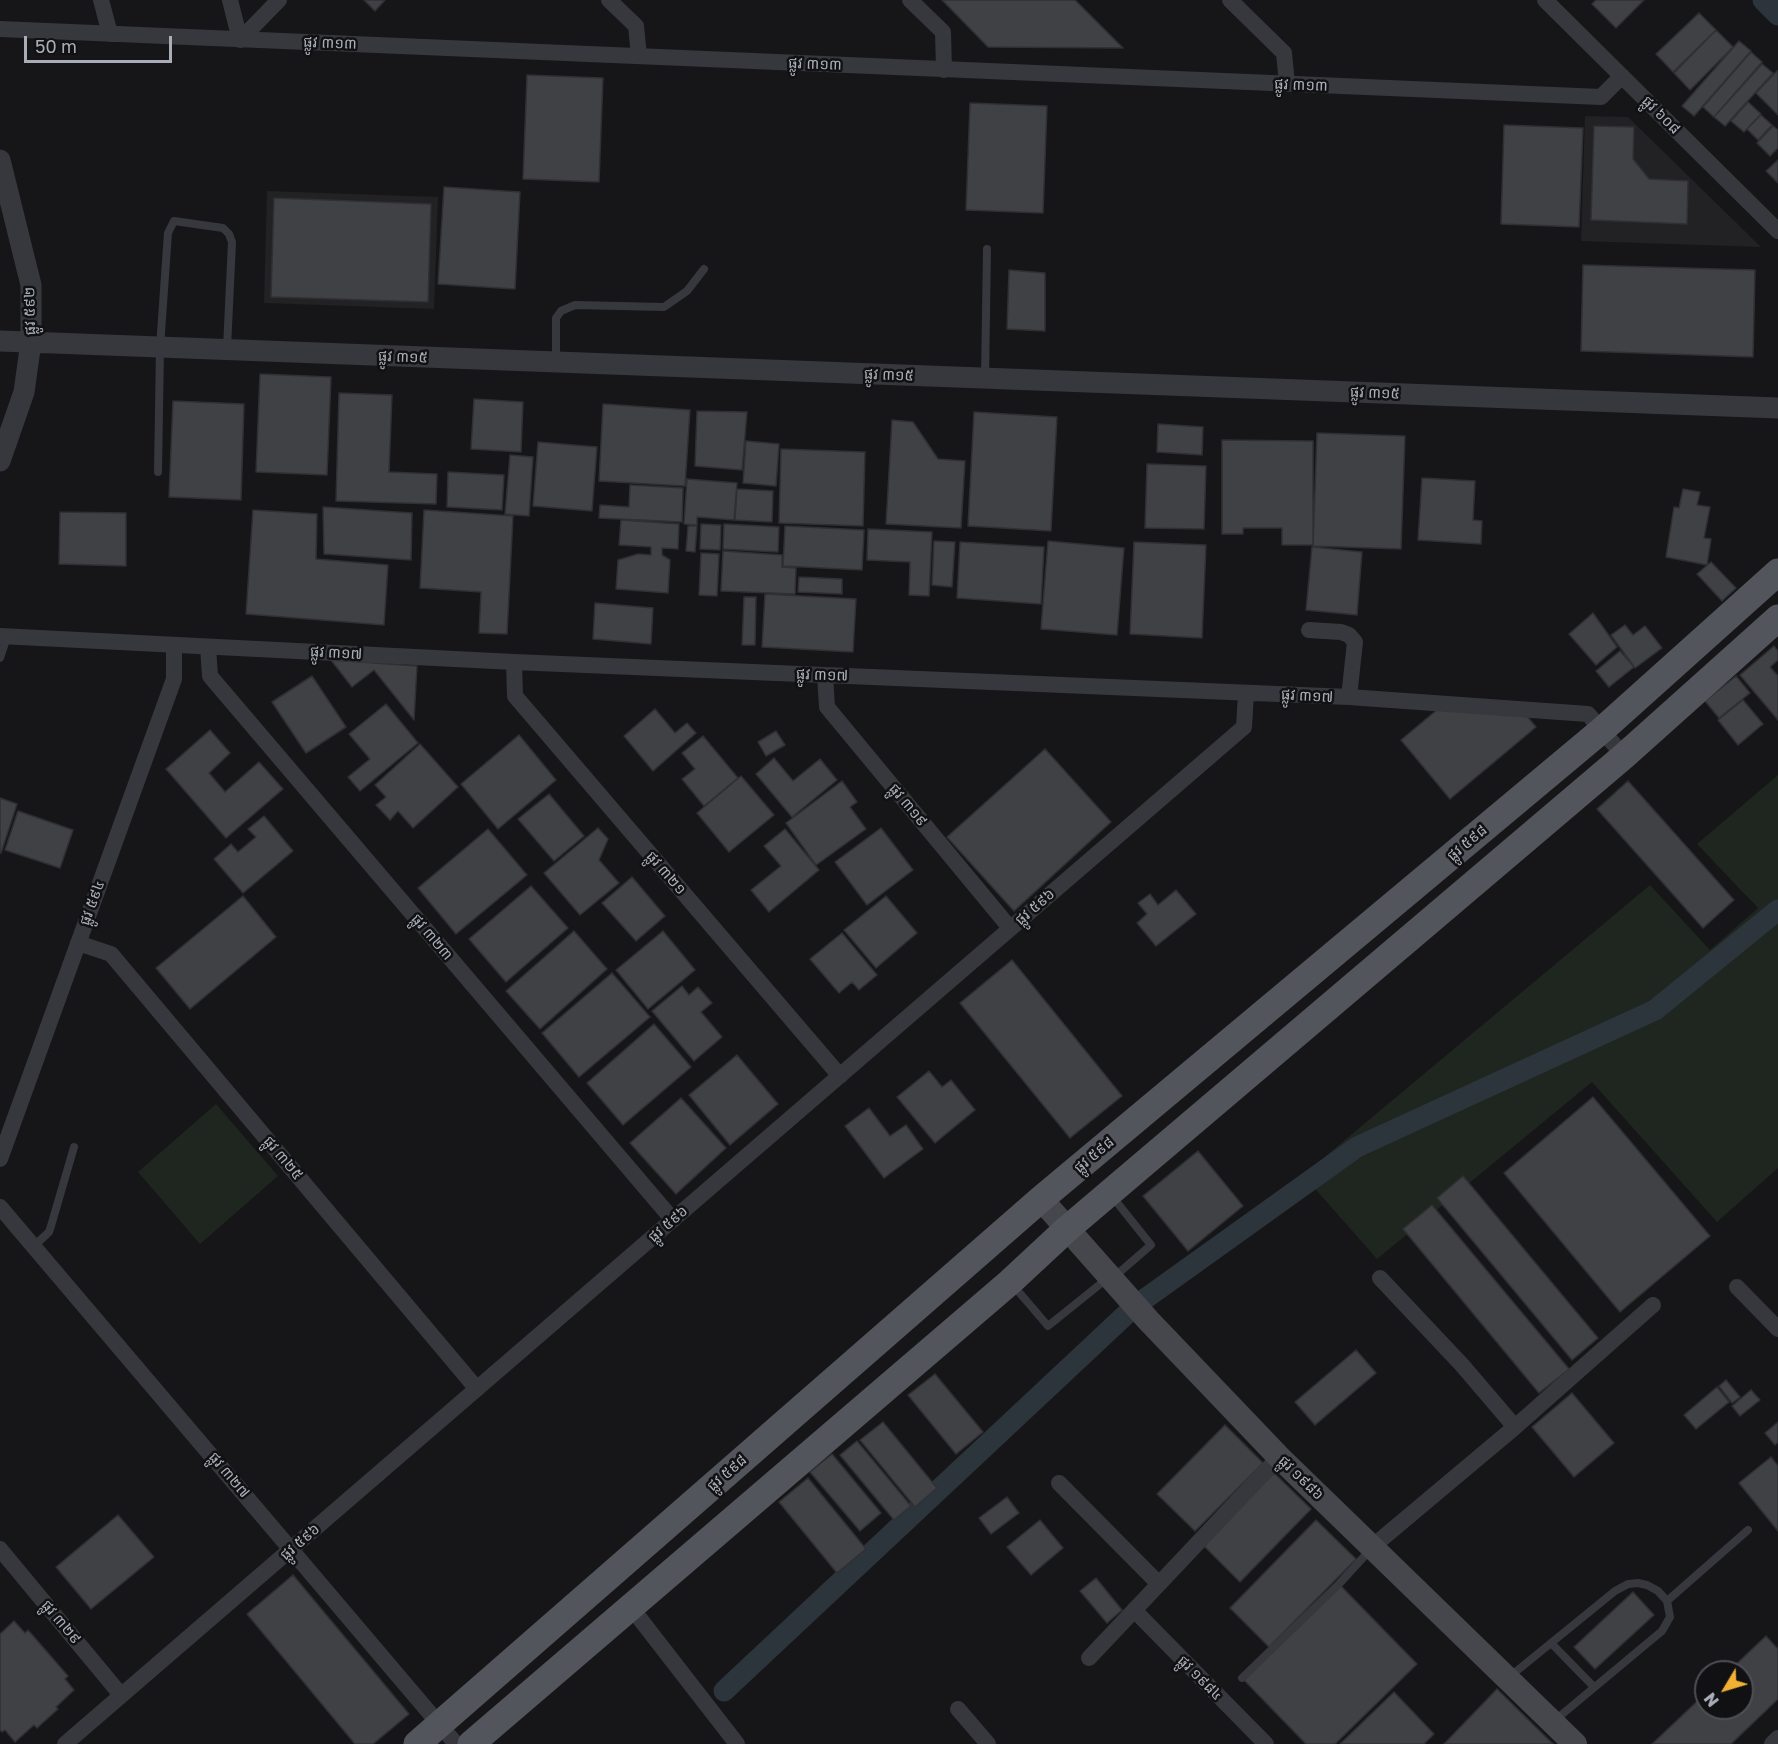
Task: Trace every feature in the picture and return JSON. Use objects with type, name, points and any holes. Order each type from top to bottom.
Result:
[{"type":"main road","name":"ផ្លូវ ៥៩៨","points":[[417,1744],[448,1734],[1041,1199],[1602,730],[1778,573]]},
{"type":"main road","points":[[471,1744],[1010,1282],[1066,1228],[1624,756],[1778,618]]},
{"type":"main road","points":[[1209,1059],[1232,1089]]},
{"type":"main road","name":"ផ្លូវ ១៩៨៦","points":[[1041,1199],[1148,1320],[1280,1457],[1575,1744]]},
{"type":"street","points":[[101,0],[110,34]]},
{"type":"street","points":[[230,0],[240,40]]},
{"type":"street","points":[[240,40],[279,0]]},
{"type":"street","points":[[609,0],[636,26],[639,56]]},
{"type":"street","points":[[910,0],[943,32],[944,70]]},
{"type":"street","points":[[1230,0],[1284,53],[1287,84]]},
{"type":"street","name":"ផ្លូវ ៦០៨","points":[[1545,0],[1778,231]]},
{"type":"street","name":"ផ្លូវ ៣១៣","points":[[0,29],[1601,97],[1622,76]]},
{"type":"street","name":"ផ្លូវ ៥៩២","points":[[0,160],[31,285],[31,342],[24,392],[0,461]]},
{"type":"street","name":"ផ្លូវ ៣១៥","points":[[0,341],[1778,408]]},
{"type":"street","points":[[1309,630],[1341,632],[1349,635],[1355,642],[1348,698]]},
{"type":"street","name":"ផ្លូវ ៣១៧","points":[[4,636],[514,662],[1348,698],[1588,714],[1624,756]]},
{"type":"street","name":"ផ្លូវ ៥៩៤","points":[[0,1159],[174,679],[174,645]]},
{"type":"street","name":"ផ្លូវ ៣២៣","points":[[208,646],[210,676],[673,1220]]},
{"type":"street","name":"ផ្លូវ ៣២១","points":[[514,662],[515,696],[840,1076]]},
{"type":"street","name":"ផ្លូវ ៣១៩","points":[[825,675],[827,707],[1010,928]]},
{"type":"street","name":"ផ្លូវ ៥៩៦","points":[[65,1744],[1244,727],[1246,693]]},
{"type":"street","name":"ផ្លូវ ៣២៥","points":[[78,943],[111,954],[477,1389]]},
{"type":"street","name":"ផ្លូវ ៣២៧","points":[[0,1207],[448,1734]]},
{"type":"street","points":[[1380,1278],[1462,1365],[1515,1427]]},
{"type":"street","points":[[1737,1287],[1778,1329]]},
{"type":"street","points":[[1372,1547],[1515,1427],[1653,1305]]},
{"type":"street","points":[[1089,1658],[1280,1457]]},
{"type":"street","points":[[1059,1483],[1159,1584]]},
{"type":"street","name":"ផ្លូវ ៣២៩","points":[[0,1549],[121,1695]]},
{"type":"street","points":[[630,1606],[735,1742]]},
{"type":"street","name":"ផ្លូវ ១៩៨៤","points":[[1134,1610],[1266,1744]]},
{"type":"street","points":[[958,1708],[988,1744]]},
{"type":"street","points":[[1772,1744],[1778,1738]]},
{"type":"lane","points":[[158,472],[160,347],[168,232],[174,221],[223,228],[229,234],[232,242],[227,350]]},
{"type":"lane","points":[[985,379],[987,249]]},
{"type":"lane","points":[[556,363],[556,318],[561,310],[575,305],[664,307],[687,291],[704,269]]},
{"type":"lane","points":[[0,658],[4,636]]},
{"type":"lane","points":[[34,1246],[49,1232],[74,1147]]},
{"type":"lane","points":[[1010,1282],[1048,1326],[1114,1282],[1151,1245],[1109,1193]]},
{"type":"lane","points":[[1667,1601],[1748,1530]]},
{"type":"lane","points":[[1242,1678],[1339,1584],[1372,1547]]},
{"type":"lane","points":[[1507,1678],[1615,1591],[1628,1584],[1647,1585],[1658,1591],[1667,1601],[1670,1617],[1662,1631],[1553,1722]]},
{"type":"lane","points":[[1551,1643],[1594,1688]]},
{"type":"shaded area","points":[[1585,116],[1628,117],[1761,247],[1581,241]]},
{"type":"shaded area","points":[[267,191],[438,197],[434,309],[264,303]]},
{"type":"shaded area","points":[[1778,775],[1778,1168],[1717,1222],[1592,1082],[1377,1259],[1303,1175],[1650,885],[1710,950],[1758,908],[1697,844]]},
{"type":"shaded area","points":[[216,1104],[278,1176],[200,1244],[138,1172]]},
{"type":"building","points":[[364,0],[385,0],[375,11]]},
{"type":"building","points":[[942,0],[1075,0],[1123,48],[988,47]]},
{"type":"building","points":[[1596,0],[1644,0],[1616,28],[1592,4]]},
{"type":"building","points":[[1699,13],[1716,30],[1673,72],[1656,54]]},
{"type":"building","points":[[1716,30],[1733,47],[1690,90],[1674,73]]},
{"type":"building","points":[[1739,41],[1751,51],[1694,116],[1682,106]]},
{"type":"building","points":[[1751,52],[1762,62],[1714,117],[1703,107]]},
{"type":"building","points":[[1762,64],[1773,73],[1725,126],[1714,117]]},
{"type":"building","points":[[1778,71],[1778,115],[1756,93]]},
{"type":"building","points":[[527,75],[603,78],[599,182],[523,179]]},
{"type":"building","points":[[1748,102],[1761,114],[1744,132],[1731,121]]},
{"type":"building","points":[[970,103],[1047,106],[1043,213],[966,210]]},
{"type":"building","points":[[1761,115],[1772,125],[1758,140],[1747,129]]},
{"type":"building","points":[[1504,125],[1583,128],[1579,227],[1501,224]]},
{"type":"building","points":[[1594,126],[1634,127],[1633,159],[1649,179],[1688,181],[1687,224],[1591,220]]},
{"type":"building","points":[[1773,126],[1778,130],[1778,148],[1770,156],[1757,143]]},
{"type":"building","points":[[1778,160],[1778,183],[1766,171]]},
{"type":"building","points":[[444,187],[520,192],[515,289],[438,284]]},
{"type":"building","points":[[274,198],[431,204],[428,302],[271,297]]},
{"type":"building","points":[[1583,265],[1755,270],[1753,357],[1581,351]]},
{"type":"building","points":[[1009,270],[1045,273],[1045,331],[1007,329]]},
{"type":"building","points":[[260,374],[331,377],[327,475],[256,472]]},
{"type":"building","points":[[339,393],[392,395],[389,472],[437,474],[436,504],[336,501]]},
{"type":"building","points":[[474,399],[523,402],[521,452],[471,449]]},
{"type":"building","points":[[173,401],[244,404],[241,500],[169,497]]},
{"type":"building","points":[[603,404],[690,410],[685,486],[599,481]]},
{"type":"building","points":[[697,411],[747,412],[742,470],[695,466]]},
{"type":"building","points":[[974,412],[1057,417],[1051,531],[968,526]]},
{"type":"building","points":[[892,420],[913,422],[938,459],[965,461],[961,528],[886,524]]},
{"type":"building","points":[[1158,424],[1203,427],[1202,455],[1157,452]]},
{"type":"building","points":[[1317,433],[1405,436],[1401,549],[1313,546]]},
{"type":"building","points":[[1222,440],[1313,441],[1313,545],[1282,545],[1282,528],[1243,528],[1243,534],[1222,534]]},
{"type":"building","points":[[746,441],[779,444],[776,486],[743,483]]},
{"type":"building","points":[[538,442],[597,447],[592,511],[533,506]]},
{"type":"building","points":[[781,449],[865,452],[863,526],[779,523]]},
{"type":"building","points":[[510,455],[533,457],[529,516],[505,514]]},
{"type":"building","points":[[1147,464],[1206,466],[1204,529],[1145,528]]},
{"type":"building","points":[[448,472],[504,475],[502,510],[447,507]]},
{"type":"building","points":[[1422,478],[1475,481],[1473,520],[1482,521],[1481,544],[1418,540]]},
{"type":"building","points":[[687,479],[737,483],[734,520],[697,517],[697,525],[684,524]]},
{"type":"building","points":[[630,485],[683,488],[682,522],[599,518],[600,505],[629,507]]},
{"type":"building","points":[[737,489],[773,491],[772,522],[735,520]]},
{"type":"building","points":[[1683,489],[1700,492],[1697,505],[1710,507],[1704,538],[1711,539],[1707,565],[1666,557],[1674,507],[1679,508]]},
{"type":"building","points":[[323,507],[412,513],[411,560],[324,554]]},
{"type":"building","points":[[253,510],[317,514],[316,559],[388,565],[384,625],[246,614]]},
{"type":"building","points":[[424,510],[513,516],[507,634],[479,633],[481,592],[420,588]]},
{"type":"building","points":[[60,512],[126,513],[126,566],[59,564]]},
{"type":"building","points":[[621,520],[679,524],[678,549],[662,548],[662,555],[670,560],[668,593],[616,589],[618,560],[638,554],[651,555],[651,547],[619,545]]},
{"type":"building","points":[[701,524],[721,525],[720,550],[700,549]]},
{"type":"building","points":[[724,524],[779,527],[778,552],[723,549]]},
{"type":"building","points":[[688,526],[697,526],[695,552],[686,551]]},
{"type":"building","points":[[785,526],[864,530],[862,570],[783,566]]},
{"type":"building","points":[[868,529],[932,532],[929,596],[909,595],[910,562],[867,560]]},
{"type":"building","points":[[934,541],[955,542],[952,587],[932,585]]},
{"type":"building","points":[[1048,541],[1124,548],[1117,635],[1041,629]]},
{"type":"building","points":[[960,542],[1044,547],[1041,604],[957,598]]},
{"type":"building","points":[[1134,542],[1206,545],[1202,638],[1130,634]]},
{"type":"building","points":[[1312,547],[1362,552],[1357,615],[1306,610]]},
{"type":"building","points":[[723,551],[782,555],[782,567],[796,568],[795,594],[721,591]]},
{"type":"building","points":[[701,553],[719,554],[717,596],[699,595]]},
{"type":"building","points":[[1711,562],[1736,588],[1722,601],[1697,574]]},
{"type":"building","points":[[799,577],[842,579],[842,594],[798,592]]},
{"type":"building","points":[[765,594],[856,599],[853,652],[762,647]]},
{"type":"building","points":[[744,597],[756,597],[755,645],[742,645]]},
{"type":"building","points":[[595,603],[653,608],[651,644],[593,639]]},
{"type":"building","points":[[1593,613],[1617,647],[1596,665],[1569,634]]},
{"type":"building","points":[[1625,625],[1633,635],[1645,626],[1662,648],[1635,668],[1611,635]]},
{"type":"building","points":[[1774,646],[1778,651],[1778,660],[1770,667],[1778,676],[1778,720],[1740,675]]},
{"type":"building","points":[[1620,651],[1634,667],[1609,687],[1596,671]]},
{"type":"building","points":[[331,660],[417,666],[414,720],[374,670],[352,687]]},
{"type":"building","points":[[312,676],[346,727],[306,753],[272,702]]},
{"type":"building","points":[[1736,676],[1750,693],[1719,718],[1705,701]]},
{"type":"building","points":[[1743,700],[1763,724],[1738,745],[1718,720]]},
{"type":"building","points":[[386,704],[418,743],[360,791],[348,777],[370,759],[349,734]]},
{"type":"building","points":[[655,709],[675,733],[687,723],[696,733],[653,771],[624,736]]},
{"type":"building","points":[[1438,709],[1526,715],[1536,727],[1450,799],[1401,740]]},
{"type":"building","points":[[210,730],[230,753],[209,773],[225,792],[259,762],[283,789],[226,838],[166,769]]},
{"type":"building","points":[[776,731],[785,745],[766,756],[758,742]]},
{"type":"building","points":[[519,735],[556,780],[498,829],[461,784]]},
{"type":"building","points":[[703,736],[738,778],[704,806],[682,779],[695,769],[682,753]]},
{"type":"building","points":[[420,744],[458,787],[413,828],[398,811],[390,820],[376,805],[386,797],[375,785]]},
{"type":"building","points":[[1045,749],[1111,822],[1014,911],[947,837]]},
{"type":"building","points":[[774,758],[793,781],[820,759],[837,780],[792,817],[756,774]]},
{"type":"building","points":[[741,776],[774,815],[729,852],[697,813]]},
{"type":"building","points":[[842,781],[857,802],[850,807],[866,829],[816,865],[786,823]]},
{"type":"building","points":[[1628,781],[1734,900],[1703,928],[1597,809]]},
{"type":"building","points":[[549,794],[584,836],[554,861],[518,819]]},
{"type":"building","points":[[0,798],[17,804],[1,853],[0,853]]},
{"type":"building","points":[[18,811],[73,830],[60,868],[5,850]]},
{"type":"building","points":[[264,816],[293,851],[243,893],[214,859],[231,844],[238,852],[256,837],[248,829]]},
{"type":"building","points":[[598,828],[608,839],[599,860],[619,883],[580,915],[544,873]]},
{"type":"building","points":[[881,828],[913,870],[867,905],[835,862]]},
{"type":"building","points":[[488,829],[527,875],[456,934],[418,888]]},
{"type":"building","points":[[785,829],[819,870],[769,912],[751,890],[781,866],[764,846]]},
{"type":"building","points":[[632,877],[665,916],[636,941],[602,903]]},
{"type":"building","points":[[531,886],[568,928],[506,982],[469,939]]},
{"type":"building","points":[[1176,890],[1196,914],[1156,946],[1137,923],[1147,914],[1138,903],[1150,894],[1158,905]]},
{"type":"building","points":[[243,896],[276,937],[190,1009],[156,968]]},
{"type":"building","points":[[886,896],[917,933],[876,968],[844,930]]},
{"type":"building","points":[[574,931],[607,969],[540,1029],[506,991]]},
{"type":"building","points":[[663,931],[695,970],[648,1009],[616,970]]},
{"type":"building","points":[[842,933],[877,975],[859,990],[852,982],[839,993],[810,959]]},
{"type":"building","points":[[1012,960],[1122,1096],[1070,1138],[960,1003]]},
{"type":"building","points":[[612,973],[650,1017],[579,1077],[542,1033]]},
{"type":"building","points":[[682,986],[689,995],[698,987],[712,1003],[701,1012],[722,1037],[694,1061],[652,1011]]},
{"type":"building","points":[[654,1024],[691,1067],[623,1125],[587,1083]]},
{"type":"building","points":[[737,1055],[778,1104],[730,1145],[689,1095]]},
{"type":"building","points":[[929,1071],[942,1087],[951,1080],[975,1110],[935,1143],[897,1097]]},
{"type":"building","points":[[1593,1097],[1710,1236],[1620,1312],[1504,1173]]},
{"type":"building","points":[[681,1098],[726,1148],[676,1194],[630,1143]]},
{"type":"building","points":[[869,1108],[890,1136],[906,1125],[923,1149],[884,1178],[845,1126]]},
{"type":"building","points":[[1198,1151],[1243,1206],[1188,1251],[1143,1196]]},
{"type":"building","points":[[1463,1176],[1598,1338],[1572,1360],[1437,1198]]},
{"type":"building","points":[[1432,1205],[1569,1369],[1539,1393],[1403,1229]]},
{"type":"building","points":[[1356,1350],[1376,1373],[1315,1425],[1295,1402]]},
{"type":"building","points":[[935,1374],[983,1432],[956,1454],[908,1395]]},
{"type":"building","points":[[1726,1380],[1740,1397],[1732,1403],[1719,1386]]},
{"type":"building","points":[[1717,1387],[1729,1402],[1696,1429],[1684,1415]]},
{"type":"building","points":[[1751,1390],[1760,1400],[1740,1416],[1732,1406]]},
{"type":"building","points":[[1572,1393],[1614,1443],[1574,1477],[1532,1427]]},
{"type":"building","points":[[883,1422],[937,1488],[915,1507],[860,1440]]},
{"type":"building","points":[[1778,1422],[1778,1442],[1775,1445],[1765,1433]]},
{"type":"building","points":[[1225,1425],[1263,1463],[1195,1531],[1157,1494]]},
{"type":"building","points":[[857,1441],[911,1506],[894,1520],[840,1455]]},
{"type":"building","points":[[832,1454],[881,1513],[860,1531],[810,1472]]},
{"type":"building","points":[[1771,1457],[1778,1466],[1778,1531],[1739,1483]]},
{"type":"building","points":[[1274,1473],[1311,1509],[1240,1582],[1203,1545]]},
{"type":"building","points":[[808,1478],[866,1549],[837,1573],[779,1502]]},
{"type":"building","points":[[1007,1497],[1019,1513],[991,1534],[979,1518]]},
{"type":"building","points":[[118,1515],[154,1557],[91,1609],[56,1567]]},
{"type":"building","points":[[1040,1520],[1063,1548],[1031,1575],[1007,1547]]},
{"type":"building","points":[[1316,1520],[1356,1559],[1269,1647],[1230,1608]]},
{"type":"building","points":[[293,1575],[409,1714],[373,1744],[355,1744],[247,1614]]},
{"type":"building","points":[[1096,1578],[1122,1610],[1107,1623],[1080,1591]]},
{"type":"building","points":[[1339,1584],[1417,1664],[1335,1744],[1306,1744],[1242,1678]]},
{"type":"building","points":[[1633,1592],[1654,1615],[1595,1669],[1574,1647]]},
{"type":"building","points":[[14,1621],[25,1633],[28,1630],[68,1676],[65,1679],[74,1690],[37,1728],[34,1725],[15,1742],[5,1730],[2,1732],[0,1730],[0,1634]]},
{"type":"building","points":[[1766,1636],[1778,1649],[1778,1699],[1731,1744],[1652,1744],[1694,1704],[1694,1720],[1754,1720],[1754,1660],[1741,1660]]},
{"type":"building","points":[[1497,1689],[1553,1744],[1444,1744]]},
{"type":"building","points":[[1394,1692],[1434,1734],[1424,1744],[1340,1744]]},
{"type":"waterway","points":[[1763,0],[1778,15]]},
{"type":"waterway","points":[[724,1691],[1135,1306],[1357,1147],[1655,1010],[1778,910]]}]
